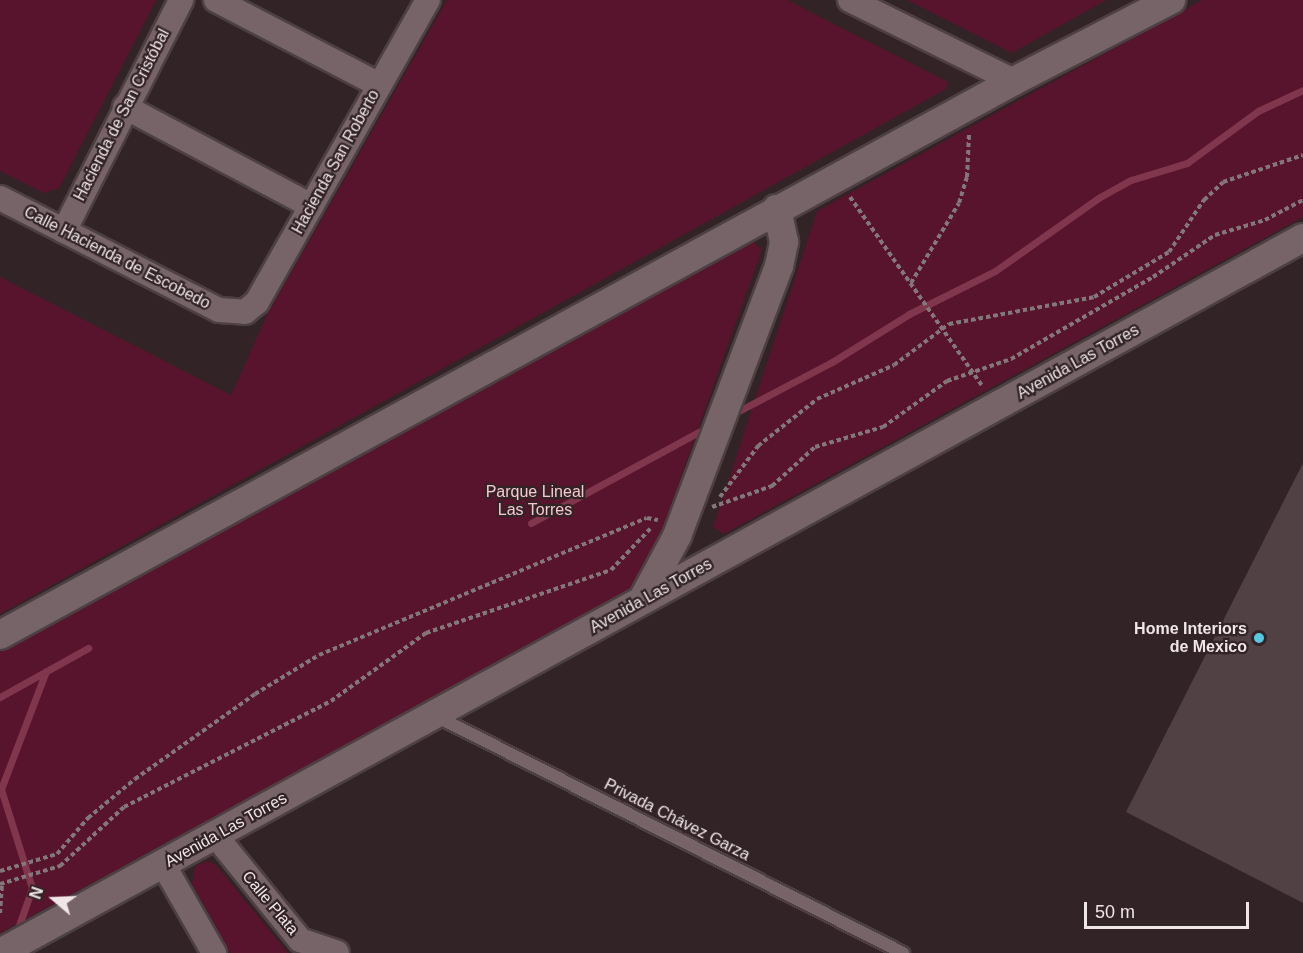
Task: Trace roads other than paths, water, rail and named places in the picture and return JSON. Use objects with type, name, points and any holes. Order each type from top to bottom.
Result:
[{"type":"street","name":"Hacienda de San Cristóbal","points":[[64,231],[181,0]]},
{"type":"street","points":[[216,0],[380,85]]},
{"type":"street","name":"Hacienda San Roberto","points":[[236,314],[257,302],[428,0]]},
{"type":"street","points":[[850,0],[1014,81]]},
{"type":"street","points":[[0,635],[777,209],[1014,81],[1171,0]]},
{"type":"street","points":[[125,107],[311,206]]},
{"type":"street","name":"Calle Hacienda de Escobedo","points":[[0,198],[219,310],[236,314]]},
{"type":"street","points":[[643,599],[668,528],[779,266],[784,242],[777,209]]},
{"type":"street","name":"Avenida Las Torres","points":[[0,953],[32,944],[163,864],[1303,238]]},
{"type":"street","points":[[668,528],[699,569]]},
{"type":"street","name":"Calle Plata","points":[[216,835],[304,946],[337,953]]},
{"type":"street","points":[[163,864],[214,953]]},
{"type":"lane","name":"Privada Chávez Garza","points":[[436,716],[903,953]]},
{"type":"waterway","points":[[731,415],[832,362],[909,314],[995,271],[1100,197],[1131,180],[1187,163],[1258,111],[1303,90]]},
{"type":"waterway","points":[[531,523],[708,427]]},
{"type":"waterway","points":[[0,697],[88,648]]},
{"type":"waterway","points":[[16,934],[32,888],[1,789],[46,671]]},
{"type":"place","name":"Home Interiors de Mexico","points":[[1259,638]]},
{"type":"park label","name":"Parque Lineal Las Torres","points":[[535,501]]}]
